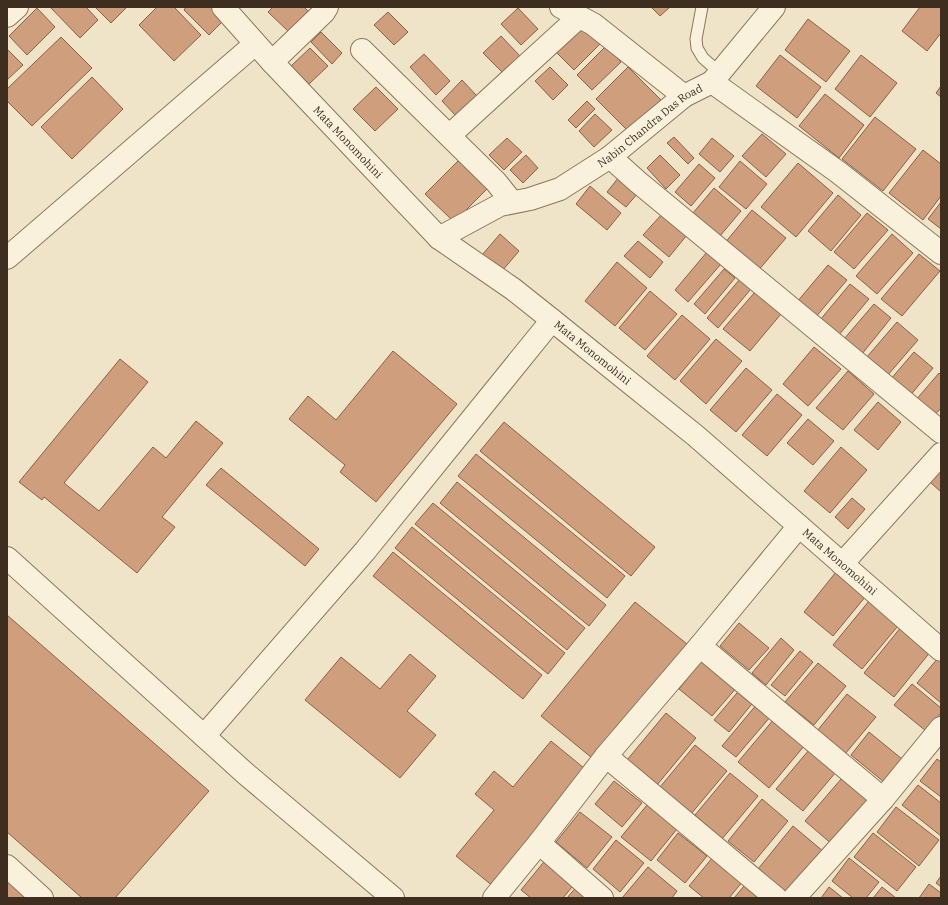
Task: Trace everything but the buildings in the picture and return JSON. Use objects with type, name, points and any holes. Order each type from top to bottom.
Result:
[{"type":"street","points":[[7,16],[17,7]]},
{"type":"street","points":[[7,258],[255,44],[223,7]]},
{"type":"street","points":[[272,62],[324,12],[327,7]]},
{"type":"street","points":[[561,7],[593,24],[684,96]]},
{"type":"street","points":[[716,78],[774,7]]},
{"type":"street","points":[[450,136],[579,17]]},
{"type":"street","name":"Mata Monomohini","points":[[255,44],[439,238],[513,289],[696,436],[941,650]]},
{"type":"street","points":[[362,50],[496,182],[512,202]]},
{"type":"street","name":"Nabin Chandra Das Road","points":[[439,238],[500,205],[530,199],[560,189],[610,158],[684,96],[716,78],[941,253]]},
{"type":"street","points":[[610,158],[941,432]]},
{"type":"street","points":[[204,736],[365,551],[552,320]]},
{"type":"street","points":[[842,564],[941,454]]},
{"type":"street","points":[[494,898],[539,843],[606,756],[700,646],[799,526]]},
{"type":"street","points":[[7,558],[252,779],[393,898]]},
{"type":"street","points":[[700,646],[882,799]]},
{"type":"street","points":[[794,898],[882,799],[941,728]]},
{"type":"street","points":[[606,756],[776,898]]},
{"type":"street","points":[[539,843],[602,898]]},
{"type":"street","points":[[7,866],[42,898]]},
{"type":"lane","points":[[702,7],[696,39],[696,48],[716,78]]}]
